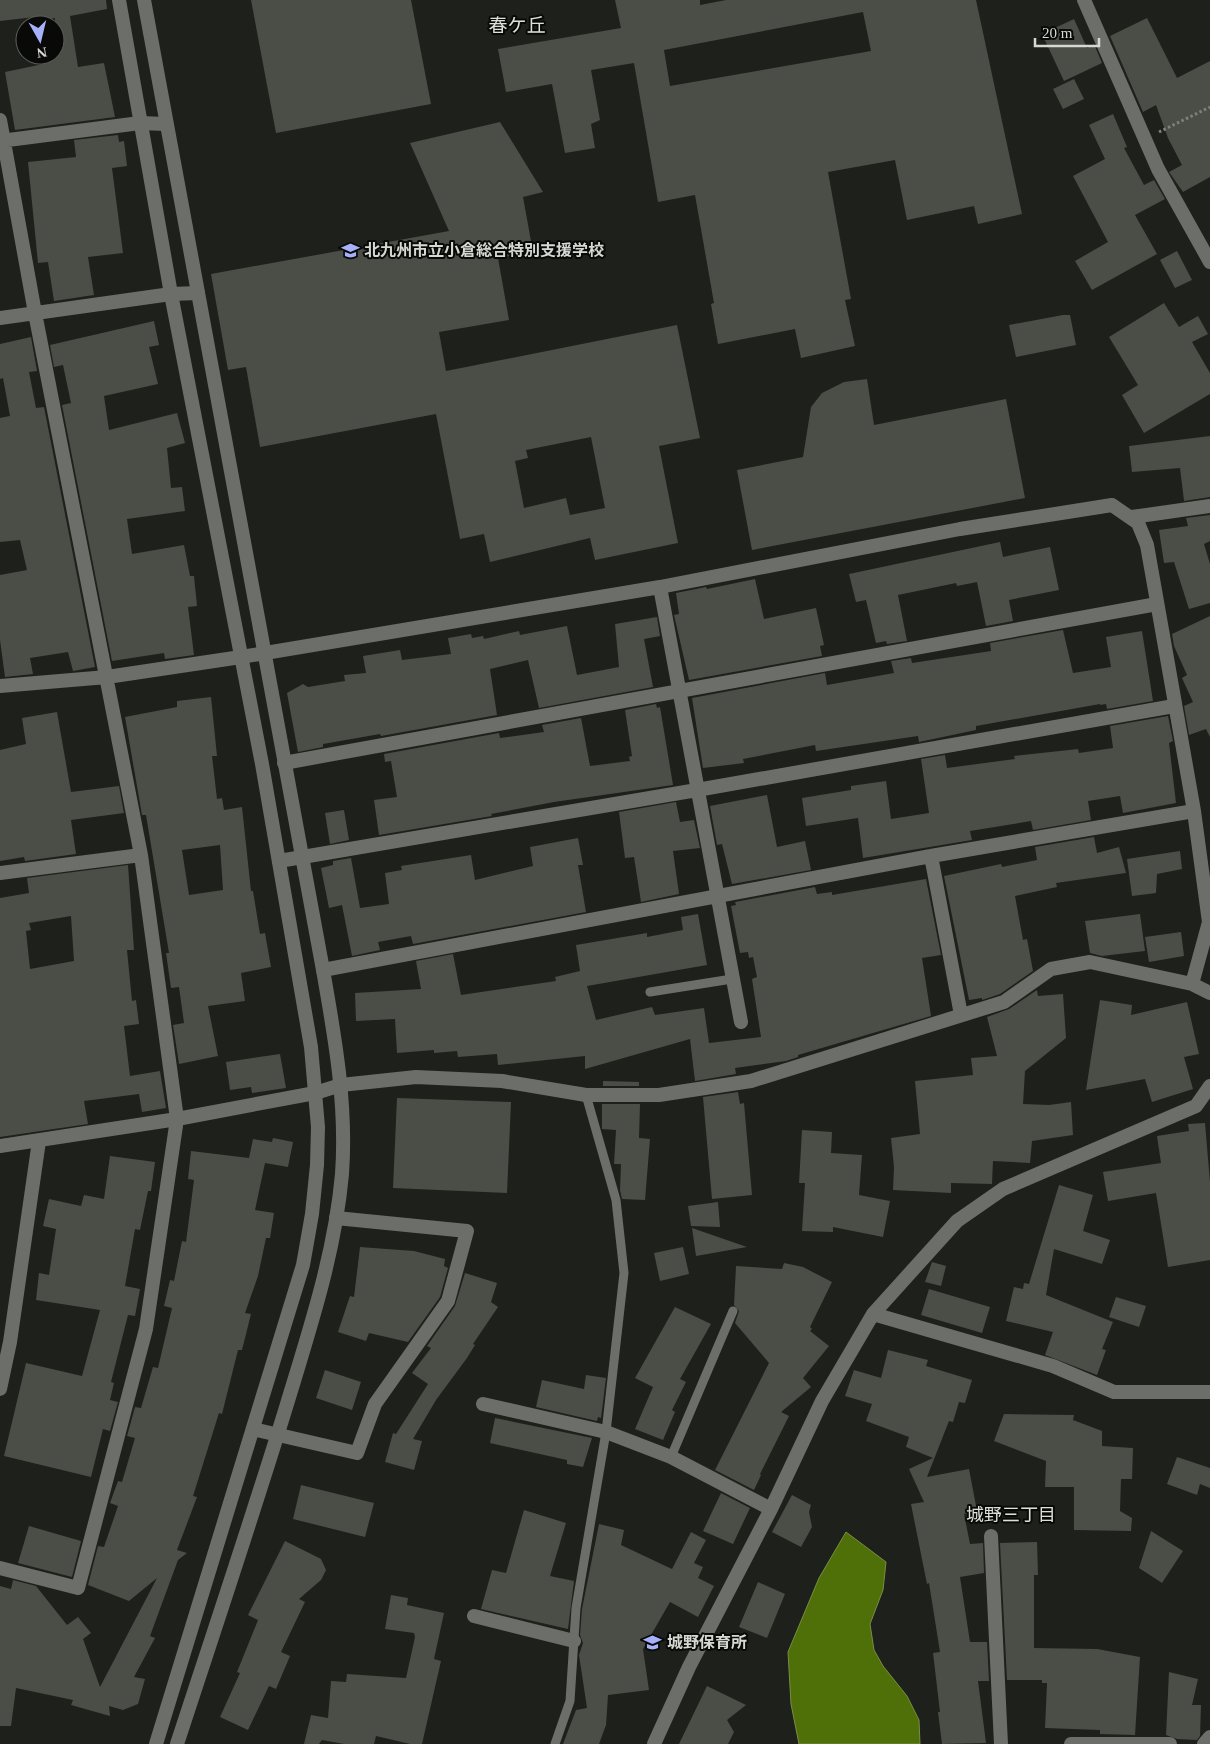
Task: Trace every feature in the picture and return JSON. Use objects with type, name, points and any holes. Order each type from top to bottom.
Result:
[{"type":"street","points":[[119,0],[171,294],[242,657],[311,1047],[315,1093],[317,1165],[312,1214],[303,1265],[156,1744]]},
{"type":"street","points":[[144,0],[323,970],[341,1085],[342,1173],[336,1218],[314,1315],[277,1436],[177,1744]]},
{"type":"street","points":[[1084,0],[1158,169],[1210,260]]},
{"type":"street","points":[[0,120],[2,141],[141,855],[177,1119],[146,1329],[78,1588],[0,1568]]},
{"type":"street","points":[[2,141],[140,123],[166,124]]},
{"type":"street","points":[[0,318],[171,294],[198,294]]},
{"type":"street","points":[[0,686],[107,676],[242,657],[660,587],[960,529],[1112,505],[1132,517],[1138,523],[1147,545],[1194,811],[1209,922],[1192,984]]},
{"type":"street","points":[[1132,517],[1210,506]]},
{"type":"street","points":[[660,587],[741,1022]]},
{"type":"street","points":[[284,763],[1157,604]]},
{"type":"street","points":[[279,860],[698,790],[1174,706]]},
{"type":"street","points":[[323,970],[932,856],[1194,811]]},
{"type":"street","points":[[0,873],[141,855]]},
{"type":"street","points":[[932,856],[961,1015]]},
{"type":"street","points":[[0,1146],[177,1119],[315,1093],[341,1085],[416,1077],[502,1082],[586,1095],[659,1095],[750,1081],[1004,1002],[1051,969],[1090,962],[1192,984],[1210,993]]},
{"type":"street","points":[[654,1744],[689,1666],[771,1509],[822,1401],[873,1314],[957,1221],[1003,1189],[1196,1106],[1210,1086]]},
{"type":"street","points":[[0,1389],[10,1342],[39,1141]]},
{"type":"street","points":[[253,1429],[357,1454],[375,1404],[448,1302],[468,1231],[336,1218]]},
{"type":"street","points":[[873,1314],[1053,1366],[1114,1392],[1210,1392]]},
{"type":"street","points":[[482,1404],[606,1432],[671,1457],[771,1509]]},
{"type":"street","points":[[991,1536],[1001,1744]]},
{"type":"street","points":[[474,1616],[574,1641]]},
{"type":"street","points":[[1204,1744],[1210,1737]]},
{"type":"street","points":[[1071,1744],[1170,1744]]},
{"type":"lane","points":[[650,992],[732,979]]},
{"type":"lane","points":[[555,1744],[570,1701],[576,1608],[606,1432],[624,1273],[616,1200],[586,1095]]},
{"type":"lane","points":[[671,1457],[733,1312]]},
{"type":"path","points":[[1145,138],[1210,107]]},
{"type":"shaded area","points":[[846,1532],[886,1562],[883,1590],[870,1624],[874,1650],[883,1666],[907,1696],[919,1720],[920,1744],[799,1744],[791,1704],[788,1652],[819,1578]]},
{"type":"building","points":[[0,0],[106,0],[107,9],[70,16],[78,67],[104,63],[115,117],[15,130],[5,72],[38,65],[65,65],[65,15],[15,15],[15,19],[0,21]]},
{"type":"building","points":[[251,0],[411,0],[431,104],[276,133]]},
{"type":"building","points":[[615,0],[700,0],[700,5],[726,0],[976,0],[1022,214],[978,224],[974,206],[907,220],[895,160],[828,172],[851,299],[845,300],[855,346],[801,358],[795,329],[718,344],[711,304],[714,303],[695,195],[658,202],[634,63],[591,70],[600,120],[591,124],[595,148],[565,153],[552,84],[506,92],[498,49],[621,28]],"holes":[[[863,12],[871,51],[670,86],[664,50]]]},
{"type":"building","points":[[1147,18],[1177,78],[1210,61],[1210,177],[1183,192],[1169,172],[1182,165],[1168,138],[1156,105],[1143,112],[1110,36]]},
{"type":"building","points":[[1074,19],[1087,48],[1094,44],[1102,63],[1064,81],[1042,34]]},
{"type":"building","points":[[1074,79],[1084,99],[1063,109],[1053,89]]},
{"type":"building","points":[[1113,114],[1127,147],[1124,148],[1144,185],[1154,180],[1165,199],[1135,215],[1157,254],[1092,290],[1075,261],[1108,242],[1073,176],[1105,159],[1089,125]]},
{"type":"building","points":[[500,122],[543,192],[523,197],[533,252],[498,258],[509,320],[439,332],[446,371],[677,325],[700,438],[659,446],[678,543],[595,560],[590,538],[490,562],[484,534],[460,539],[436,414],[260,447],[246,367],[228,370],[211,274],[449,231],[410,143]],"holes":[[[591,437],[605,508],[570,515],[566,498],[524,508],[515,461],[528,458],[526,450]]]},
{"type":"building","points":[[118,135],[119,142],[124,141],[127,166],[112,168],[123,253],[88,257],[94,295],[54,301],[48,262],[38,263],[28,162],[76,157],[74,140]]},
{"type":"building","points":[[1177,251],[1192,280],[1175,288],[1160,260]]},
{"type":"building","points":[[1164,303],[1179,327],[1198,316],[1208,334],[1192,342],[1210,373],[1210,394],[1144,433],[1122,395],[1138,385],[1109,337]]},
{"type":"building","points":[[1070,315],[1076,345],[1016,357],[1009,325]]},
{"type":"building","points":[[154,321],[159,345],[149,347],[158,384],[104,396],[109,430],[177,413],[185,443],[167,448],[171,488],[182,487],[185,511],[127,519],[132,554],[184,545],[190,576],[194,576],[197,606],[188,607],[194,655],[165,659],[164,653],[112,661],[62,405],[71,403],[63,365],[54,367],[50,345]]},
{"type":"building","points":[[31,337],[37,371],[29,372],[36,408],[44,407],[95,667],[73,671],[68,652],[30,658],[33,674],[5,677],[0,640],[0,575],[27,570],[20,540],[0,542],[0,418],[10,416],[3,378],[0,379],[0,344]]},
{"type":"building","points":[[867,379],[874,425],[1006,399],[1025,498],[752,550],[737,470],[803,457],[811,407],[822,393],[844,382]]},
{"type":"building","points":[[1210,436],[1210,497],[1184,501],[1180,468],[1132,472],[1129,446]]},
{"type":"building","points":[[1210,515],[1210,541],[1204,544],[1210,564],[1210,603],[1189,609],[1174,562],[1164,563],[1159,530],[1188,526],[1186,518]]},
{"type":"building","points":[[1000,542],[1003,557],[1050,547],[1059,590],[1009,600],[1013,621],[986,626],[977,582],[957,586],[956,583],[898,595],[907,641],[887,644],[886,641],[876,643],[866,600],[856,602],[849,574]]},
{"type":"building","points":[[755,579],[764,619],[816,608],[824,645],[820,646],[822,656],[689,680],[674,615],[679,614],[676,593]]},
{"type":"building","points":[[1210,616],[1210,737],[1206,729],[1189,735],[1184,706],[1193,702],[1182,678],[1187,675],[1174,646],[1172,634]]},
{"type":"building","points":[[657,617],[660,636],[644,639],[653,687],[539,708],[528,660],[490,669],[497,715],[381,736],[380,734],[323,744],[323,747],[298,752],[287,693],[303,684],[308,687],[345,681],[344,675],[366,673],[363,656],[400,650],[402,660],[451,654],[448,638],[471,634],[472,638],[483,636],[484,639],[519,631],[520,635],[567,626],[577,675],[619,667],[615,624]]},
{"type":"building","points":[[1063,630],[1073,673],[1111,667],[1106,637],[1142,631],[1153,701],[1107,709],[1106,704],[1100,704],[976,726],[976,730],[919,742],[918,736],[816,751],[815,745],[743,759],[744,763],[703,768],[692,698],[825,673],[827,685],[894,673],[891,661],[911,658],[912,663],[991,651],[990,643]]},
{"type":"building","points":[[211,697],[217,756],[212,756],[217,799],[222,798],[224,810],[242,807],[251,891],[253,891],[260,934],[265,933],[271,967],[241,973],[245,1001],[208,1006],[218,1056],[179,1064],[173,1025],[184,1023],[179,987],[171,988],[166,953],[169,953],[146,815],[142,815],[125,717],[177,707],[177,701]],"holes":[[[220,845],[223,890],[189,895],[182,850]]]},
{"type":"building","points":[[656,704],[657,708],[660,707],[673,785],[554,802],[491,814],[492,816],[379,835],[374,800],[397,797],[391,761],[385,762],[384,754],[499,733],[500,738],[544,732],[542,725],[581,718],[590,766],[630,761],[629,757],[632,756],[625,710]]},
{"type":"building","points":[[57,712],[71,792],[119,786],[124,813],[71,820],[76,854],[25,861],[24,857],[0,861],[0,750],[26,744],[22,718]]},
{"type":"building","points":[[1168,716],[1173,741],[1169,743],[1176,803],[1123,813],[1120,796],[1088,801],[1091,820],[1033,830],[1031,821],[970,831],[972,840],[863,858],[858,818],[806,826],[802,798],[851,790],[851,786],[886,781],[891,819],[929,813],[921,759],[945,755],[947,768],[1015,759],[1014,756],[1078,749],[1079,753],[1113,748],[1110,726]]},
{"type":"building","points":[[767,795],[777,847],[805,841],[811,870],[732,884],[722,844],[717,845],[710,806]]},
{"type":"building","points":[[676,802],[680,822],[694,820],[700,848],[673,851],[679,894],[641,902],[634,857],[625,858],[619,812]]},
{"type":"building","points":[[344,810],[349,840],[330,844],[325,813]]},
{"type":"building","points":[[1094,837],[1097,853],[1119,847],[1126,873],[1056,883],[1057,887],[1015,896],[1023,940],[1027,939],[1033,971],[1000,994],[982,1000],[982,998],[969,1000],[944,876],[1001,864],[1002,867],[1037,860],[1035,847]]},
{"type":"building","points":[[578,838],[583,865],[578,865],[586,912],[413,944],[411,936],[378,942],[380,950],[352,956],[342,905],[329,908],[321,868],[333,865],[333,861],[351,858],[360,908],[389,904],[385,873],[402,870],[401,866],[471,855],[475,880],[533,866],[530,847]]},
{"type":"building","points":[[1180,851],[1182,869],[1157,874],[1156,893],[1132,896],[1127,859]]},
{"type":"building","points":[[128,865],[134,950],[127,950],[132,1001],[136,1000],[139,1024],[124,1026],[130,1076],[160,1071],[166,1108],[142,1112],[139,1094],[84,1101],[88,1124],[0,1137],[0,898],[29,893],[27,878]],"holes":[[[71,916],[74,961],[30,969],[26,931],[31,930],[29,923]]]},
{"type":"building","points":[[926,879],[941,955],[922,958],[931,1016],[798,1055],[798,1057],[786,1061],[735,1068],[736,1074],[695,1081],[690,1039],[585,1069],[585,1056],[498,1065],[497,1054],[458,1057],[457,1051],[434,1053],[434,1050],[397,1053],[395,1019],[356,1021],[355,993],[421,989],[416,961],[453,954],[461,995],[556,981],[555,977],[580,971],[576,945],[647,933],[647,937],[683,930],[681,917],[698,914],[707,965],[587,986],[596,1020],[652,1007],[655,1015],[704,1008],[709,1043],[761,1037],[752,979],[757,977],[753,957],[749,958],[748,952],[740,953],[731,906],[736,905],[735,902],[815,887],[817,894],[832,892],[832,895]]},
{"type":"building","points":[[1140,914],[1145,951],[1102,956],[1090,953],[1085,921]]},
{"type":"building","points":[[1181,932],[1184,956],[1149,962],[1145,937]]},
{"type":"building","points":[[1037,990],[1038,996],[1063,994],[1066,1038],[1025,1071],[1023,1104],[1049,1105],[1071,1102],[1073,1135],[1032,1141],[1030,1163],[993,1161],[992,1184],[951,1183],[951,1193],[893,1190],[894,1167],[891,1138],[920,1134],[915,1081],[973,1075],[971,1058],[997,1056],[987,1017],[1009,1009]]},
{"type":"building","points":[[1100,1000],[1132,1005],[1131,1015],[1187,1002],[1199,1054],[1184,1057],[1193,1089],[1152,1102],[1145,1079],[1086,1090]]},
{"type":"building","points":[[280,1054],[286,1088],[252,1093],[251,1087],[230,1090],[226,1062]]},
{"type":"building","points":[[603,1081],[639,1082],[639,1086],[603,1086]]},
{"type":"building","points":[[738,1092],[740,1104],[744,1103],[752,1195],[712,1199],[703,1097]]},
{"type":"building","points":[[397,1098],[511,1102],[507,1193],[393,1188]]},
{"type":"building","points":[[602,1104],[640,1104],[639,1138],[650,1139],[645,1200],[622,1199],[620,1190],[621,1164],[614,1164],[616,1130],[602,1129]]},
{"type":"building","points":[[1205,1123],[1210,1182],[1210,1260],[1168,1267],[1156,1193],[1108,1201],[1103,1172],[1161,1163],[1157,1136],[1189,1131],[1188,1124]]},
{"type":"building","points":[[802,1130],[832,1132],[831,1153],[862,1155],[859,1195],[890,1201],[883,1237],[833,1227],[833,1232],[802,1231],[805,1183],[799,1183]]},
{"type":"building","points":[[273,1138],[293,1142],[288,1167],[265,1163],[255,1210],[274,1213],[270,1238],[266,1238],[258,1276],[245,1313],[251,1314],[242,1350],[238,1350],[222,1414],[219,1413],[193,1496],[197,1497],[177,1550],[187,1553],[178,1560],[150,1636],[155,1638],[134,1677],[145,1679],[138,1704],[123,1710],[109,1706],[110,1716],[71,1705],[73,1700],[16,1688],[11,1726],[0,1726],[0,1586],[11,1589],[13,1580],[36,1586],[67,1625],[78,1617],[91,1633],[83,1639],[100,1687],[157,1578],[129,1601],[88,1585],[98,1546],[104,1547],[118,1506],[110,1503],[118,1481],[122,1482],[135,1438],[127,1436],[135,1407],[141,1408],[153,1367],[158,1368],[172,1308],[164,1306],[170,1280],[174,1281],[182,1241],[186,1242],[194,1180],[188,1179],[191,1151],[249,1158],[253,1139],[272,1142]]},
{"type":"building","points":[[110,1156],[155,1162],[151,1191],[148,1191],[140,1230],[135,1229],[125,1286],[140,1289],[135,1316],[128,1315],[111,1382],[114,1383],[110,1400],[118,1402],[110,1431],[103,1429],[91,1477],[4,1456],[26,1363],[82,1376],[100,1310],[36,1300],[39,1273],[49,1275],[56,1229],[43,1226],[49,1199],[81,1206],[84,1195],[104,1199]]},
{"type":"building","points":[[1059,1185],[1093,1195],[1083,1231],[1110,1240],[1102,1264],[1054,1249],[1046,1295],[1113,1322],[1102,1349],[1106,1350],[1097,1375],[1045,1355],[1053,1332],[1006,1321],[1014,1287],[1023,1289],[1024,1283],[1029,1284]]},
{"type":"building","points":[[718,1202],[720,1227],[691,1226],[688,1206]]},
{"type":"building","points":[[692,1228],[747,1247],[696,1256]]},
{"type":"building","points":[[360,1247],[414,1251],[445,1259],[444,1266],[448,1268],[440,1297],[408,1342],[369,1333],[366,1341],[338,1332],[350,1296],[354,1297]]},
{"type":"building","points":[[683,1247],[689,1274],[660,1281],[654,1253]]},
{"type":"building","points":[[932,1262],[946,1266],[941,1286],[925,1282]]},
{"type":"building","points":[[784,1263],[803,1267],[832,1282],[810,1327],[812,1329],[810,1331],[829,1346],[803,1378],[811,1387],[781,1412],[789,1416],[754,1490],[715,1470],[769,1363],[735,1323],[739,1311],[734,1305],[736,1266],[782,1269]]},
{"type":"building","points":[[465,1273],[497,1283],[491,1302],[498,1307],[473,1344],[475,1345],[467,1358],[436,1400],[413,1439],[422,1441],[414,1470],[385,1462],[393,1433],[396,1434],[428,1384],[412,1373],[431,1348],[427,1346],[455,1306]]},
{"type":"building","points":[[929,1289],[990,1307],[982,1333],[921,1315]]},
{"type":"building","points":[[1116,1297],[1146,1306],[1139,1327],[1109,1317]]},
{"type":"building","points":[[675,1307],[711,1324],[680,1379],[686,1382],[672,1410],[675,1412],[663,1440],[635,1429],[653,1387],[635,1378]]},
{"type":"building","points":[[888,1350],[928,1360],[926,1366],[972,1380],[965,1403],[959,1402],[953,1422],[949,1421],[927,1477],[969,1469],[977,1511],[964,1514],[970,1544],[983,1543],[984,1573],[960,1577],[970,1642],[987,1642],[989,1681],[978,1681],[986,1743],[942,1744],[933,1653],[940,1652],[929,1583],[927,1584],[911,1504],[924,1502],[909,1469],[933,1458],[906,1447],[909,1437],[866,1421],[872,1404],[845,1396],[854,1370],[881,1378]]},
{"type":"building","points":[[325,1370],[361,1382],[352,1410],[316,1398]]},
{"type":"building","points":[[586,1375],[606,1378],[601,1418],[598,1417],[597,1421],[536,1407],[542,1380],[584,1389]]},
{"type":"building","points":[[1004,1414],[1074,1415],[1073,1420],[1102,1431],[1102,1446],[1133,1448],[1132,1479],[1121,1479],[1120,1511],[1132,1518],[1131,1531],[1074,1530],[1074,1487],[1045,1487],[1046,1461],[994,1441]]},
{"type":"building","points":[[495,1418],[592,1438],[583,1467],[567,1464],[567,1460],[490,1443]]},
{"type":"building","points":[[1177,1457],[1210,1468],[1210,1488],[1200,1484],[1197,1495],[1167,1484]]},
{"type":"building","points":[[301,1485],[374,1503],[365,1537],[293,1519]]},
{"type":"building","points":[[721,1493],[750,1508],[733,1544],[703,1531]]},
{"type":"building","points":[[792,1495],[811,1505],[809,1512],[812,1527],[801,1547],[772,1532]]},
{"type":"building","points":[[524,1510],[566,1523],[550,1576],[574,1581],[568,1629],[481,1609],[492,1570],[506,1573]]},
{"type":"building","points":[[599,1524],[624,1530],[621,1545],[672,1569],[691,1532],[706,1540],[694,1563],[703,1567],[698,1578],[714,1586],[698,1617],[670,1602],[643,1649],[649,1690],[608,1695],[606,1725],[599,1744],[563,1744],[576,1710],[587,1708],[579,1655],[583,1643],[580,1635],[582,1609]]},
{"type":"building","points":[[29,1526],[81,1541],[72,1577],[18,1563]]},
{"type":"building","points":[[1151,1531],[1183,1551],[1162,1583],[1139,1568]]},
{"type":"building","points":[[285,1541],[321,1559],[326,1570],[321,1580],[299,1599],[305,1602],[281,1652],[290,1656],[276,1689],[269,1686],[248,1730],[220,1717],[240,1673],[237,1672],[258,1620],[248,1615]]},
{"type":"building","points":[[1037,1542],[1038,1575],[1034,1575],[1034,1648],[1097,1649],[1140,1657],[1135,1735],[1100,1734],[1100,1730],[1045,1728],[1047,1683],[1042,1683],[1042,1680],[1007,1680],[1000,1543]]},
{"type":"building","points":[[758,1582],[785,1594],[767,1638],[739,1627]]},
{"type":"building","points":[[391,1595],[408,1598],[407,1605],[444,1613],[434,1659],[441,1661],[422,1744],[410,1744],[376,1736],[374,1744],[344,1744],[322,1740],[319,1744],[304,1744],[311,1715],[328,1718],[331,1681],[346,1682],[347,1674],[406,1678],[415,1637],[414,1633],[385,1629]]},
{"type":"building","points":[[1169,1672],[1198,1679],[1192,1705],[1201,1705],[1200,1736],[1197,1740],[1177,1739],[1166,1735]]},
{"type":"building","points":[[707,1686],[746,1705],[727,1720],[734,1732],[728,1744],[679,1744]]},
{"type":"place","name":"北九州市立小倉総合特別支援学校","points":[[350,250]]},
{"type":"place","name":"城野保育所","points":[[653,1642]]},
{"type":"district","name":"春ケ丘","points":[[517,25]]},
{"type":"district","name":"城野三丁目","points":[[1011,1515]]}]
